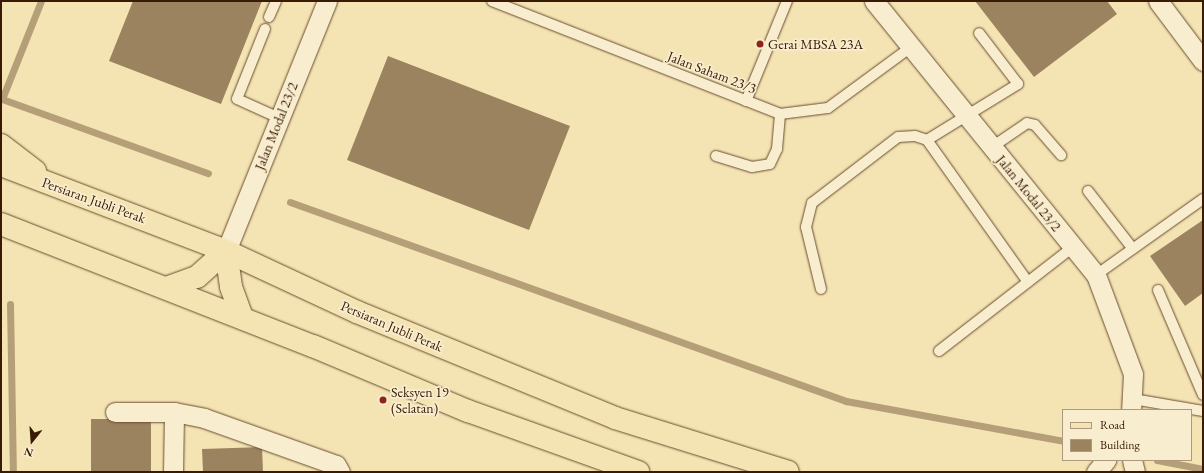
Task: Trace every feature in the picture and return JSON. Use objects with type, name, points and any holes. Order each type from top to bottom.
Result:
[{"type":"main road","points":[[1,145],[55,187]]},
{"type":"main road","name":"Persiaran Jubli Perak","points":[[1,165],[55,187],[226,251],[357,312],[615,418],[788,472]]},
{"type":"main road","points":[[1,224],[242,318],[468,411],[638,472]]},
{"type":"main road","points":[[166,288],[197,276],[226,251]]},
{"type":"main road","points":[[226,251],[231,287],[242,318]]},
{"type":"street","name":"Jalan Modal 23/2","points":[[226,251],[327,1]]},
{"type":"street","name":"Jalan Modal 23/2","points":[[874,1],[1096,275],[1133,374],[1132,405]]},
{"type":"street","points":[[1158,1],[1203,61]]},
{"type":"street","points":[[115,412],[174,412],[204,418],[336,465],[340,472]]},
{"type":"street","points":[[173,472],[174,412]]},
{"type":"street","points":[[1096,472],[1105,461]]},
{"type":"street","points":[[1132,461],[1135,472]]},
{"type":"lane","points":[[269,17],[276,1]]},
{"type":"lane","name":"Jalan Saham 23/3","points":[[492,1],[780,114],[828,108],[911,47]]},
{"type":"lane","points":[[746,101],[787,1]]},
{"type":"lane","points":[[265,29],[238,99],[279,118]]},
{"type":"lane","points":[[821,289],[806,227],[812,203],[898,137],[927,140],[1018,84],[979,33]]},
{"type":"lane","points":[[716,156],[752,167],[770,164],[777,149],[780,114]]},
{"type":"lane","points":[[992,147],[1027,123],[1035,125],[1061,155]]},
{"type":"lane","points":[[927,140],[1028,282]]},
{"type":"lane","points":[[1088,191],[1133,249]]},
{"type":"lane","points":[[1096,275],[1203,199]]},
{"type":"lane","points":[[939,351],[1073,247]]},
{"type":"lane","points":[[1158,290],[1203,395]]},
{"type":"lane","points":[[1132,405],[1179,409]]},
{"type":"lane","points":[[1192,410],[1203,411]]},
{"type":"building","points":[[133,1],[262,1],[221,104],[109,61]]},
{"type":"building","points":[[975,1],[1107,1],[1117,14],[1034,77]]},
{"type":"building","points":[[388,56],[570,126],[529,230],[347,160]]},
{"type":"building","points":[[1203,220],[1203,293],[1185,306],[1150,256]]},
{"type":"building","points":[[91,419],[151,419],[151,472],[91,472]]},
{"type":"building","points":[[262,447],[263,472],[203,472],[202,449]]},
{"type":"waterway","points":[[41,1],[2,99],[208,173]]},
{"type":"waterway","points":[[290,202],[846,401],[1062,441]]},
{"type":"waterway","points":[[10,304],[13,472]]},
{"type":"waterway","points":[[1162,461],[1203,469]]},
{"type":"place","name":"Gerai MBSA 23A","points":[[760,44]]},
{"type":"place","name":"Seksyen 19 (Selatan)","points":[[383,400]]}]
